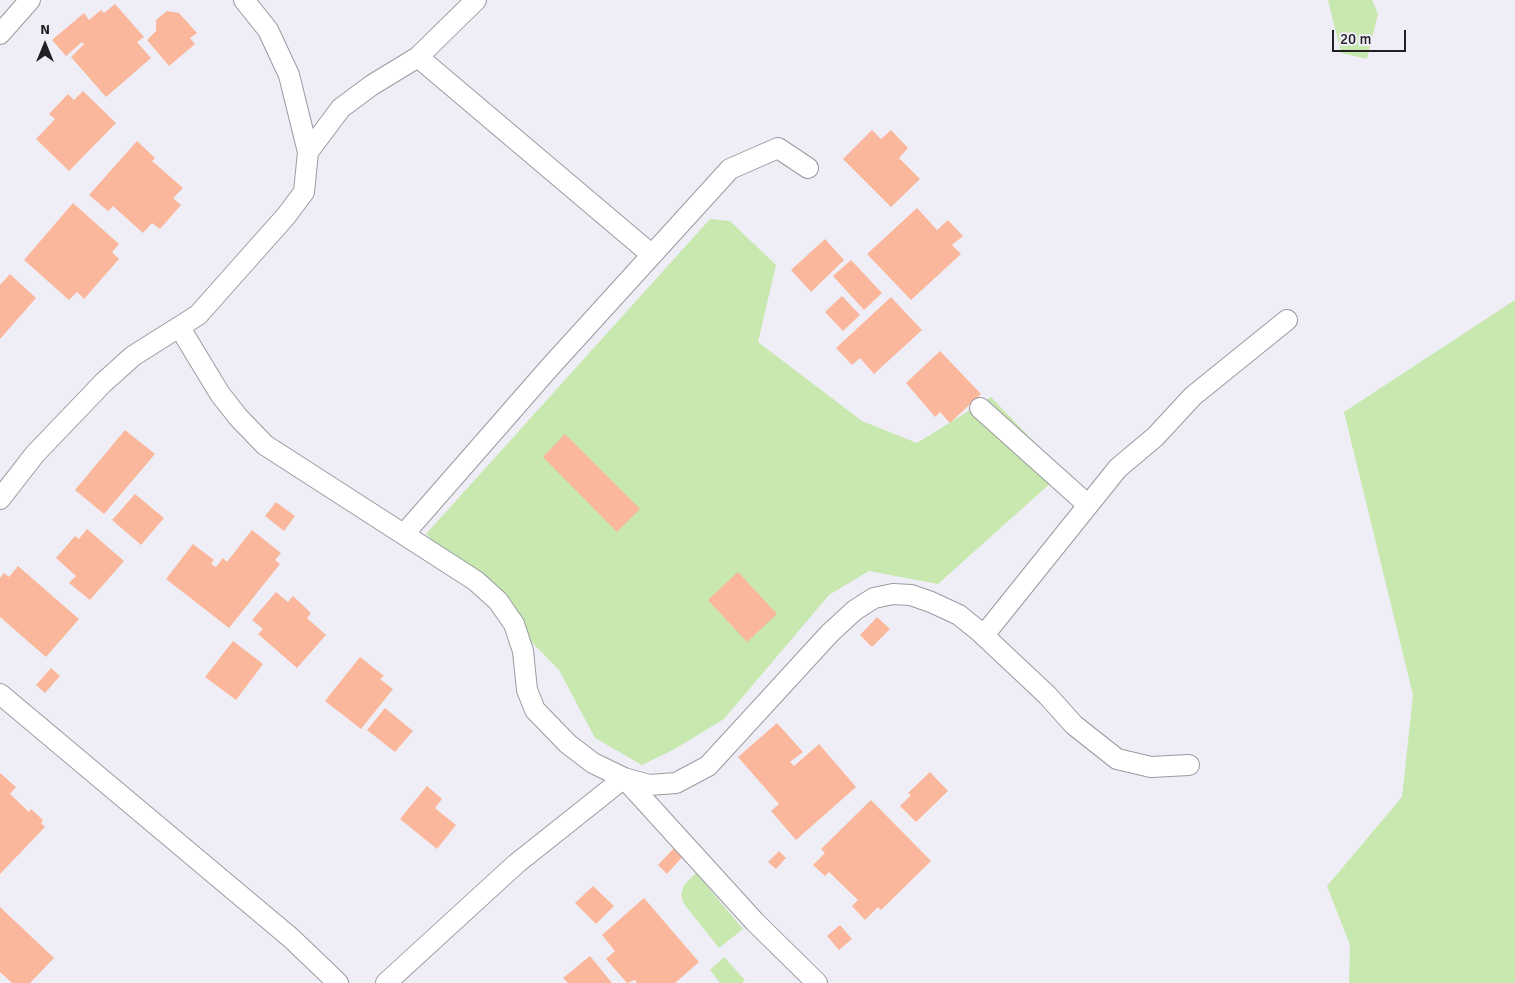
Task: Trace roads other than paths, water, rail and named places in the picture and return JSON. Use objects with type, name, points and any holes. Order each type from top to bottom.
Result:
[{"type":"street","points":[[0,34],[30,0]]},
{"type":"street","points":[[0,499],[35,454],[103,383],[132,356],[198,316],[233,278],[304,192],[308,152],[289,75],[268,30],[244,0]]},
{"type":"street","points":[[308,152],[341,108],[372,85],[418,58],[476,0]]},
{"type":"street","points":[[418,58],[652,255]]},
{"type":"street","points":[[404,534],[550,367],[730,169],[778,148],[808,168]]},
{"type":"street","points":[[984,635],[1118,468],[1155,437],[1192,396],[1287,320]]},
{"type":"street","points":[[180,328],[220,394],[238,417],[265,445],[476,581],[498,601],[514,624],[523,651],[527,690],[535,710],[568,744],[593,763],[624,778],[649,785],[676,783],[708,766],[825,638],[856,610],[874,598],[893,594],[911,596],[931,602],[959,616],[984,635],[1048,694],[1074,725],[1117,758],[1151,767],[1189,765]]},
{"type":"street","points":[[980,408],[1088,505]]},
{"type":"street","points":[[4,705],[291,938],[338,983]]},
{"type":"street","points":[[386,983],[516,864],[624,778]]},
{"type":"street","points":[[624,778],[755,922],[817,983]]}]
